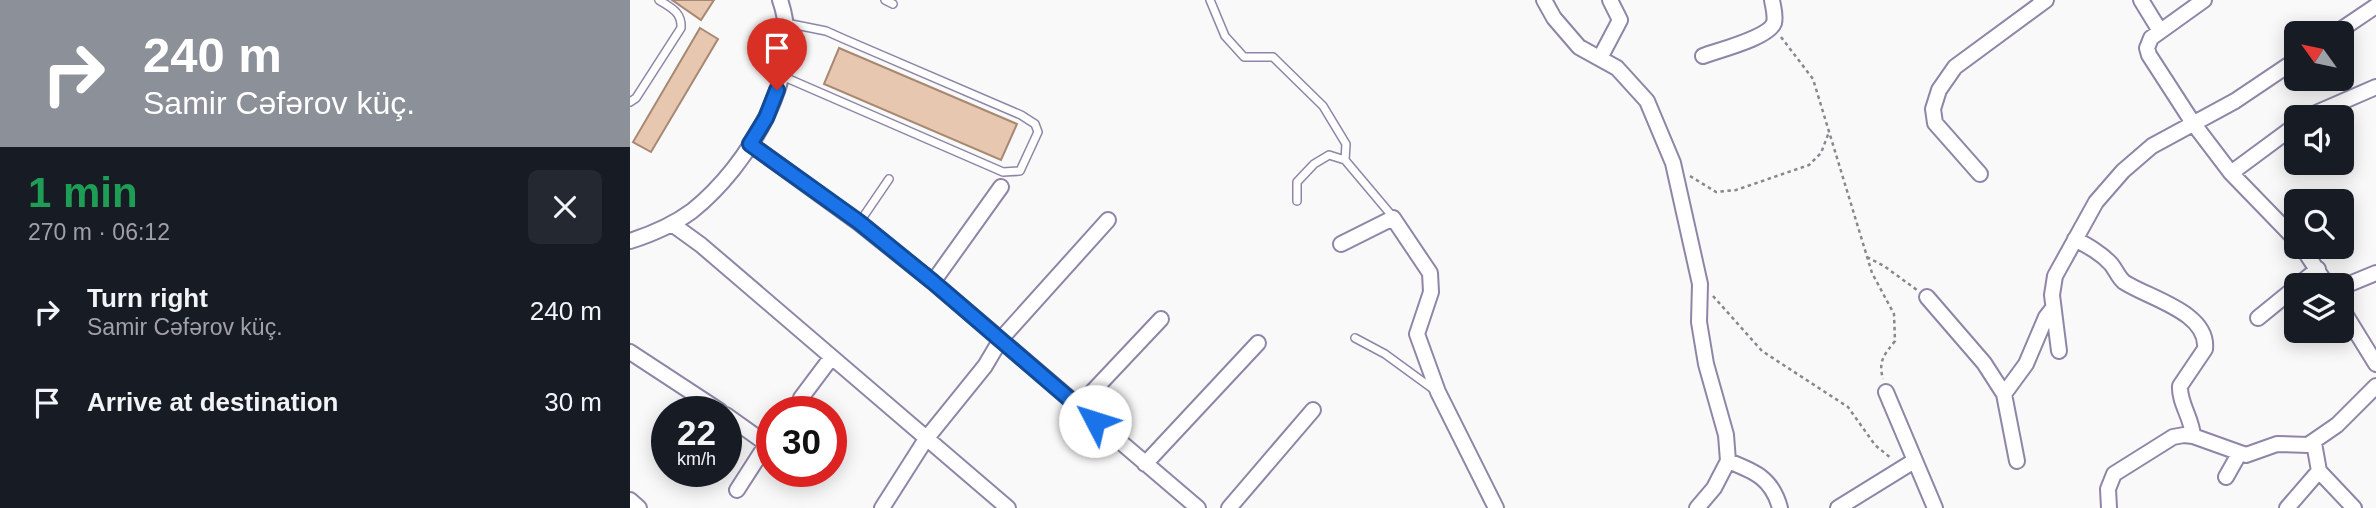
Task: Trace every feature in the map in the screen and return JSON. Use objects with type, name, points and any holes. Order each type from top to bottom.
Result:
[{"type":"street","points":[[630,241],[672,224],[692,210],[714,189],[750,144],[766,118],[786,58],[786,23],[780,0]]},
{"type":"street","points":[[1544,0],[1554,18],[1579,47],[1617,68],[1647,102],[1673,163],[1700,284],[1699,322],[1706,364],[1726,435],[1728,461],[1714,488],[1697,508]]},
{"type":"street","points":[[1600,58],[1620,20],[1610,0]]},
{"type":"street","points":[[1703,56],[1763,34],[1773,26],[1775,18],[1772,0]]},
{"type":"street","points":[[1980,174],[1936,122],[1933,109],[1939,90],[1955,67],[2046,0]]},
{"type":"street","points":[[2141,0],[2160,31]]},
{"type":"street","points":[[2204,0],[2151,38],[2148,44],[2149,55],[2193,123],[2231,173],[2284,228]]},
{"type":"street","points":[[2354,21],[2376,6]]},
{"type":"street","points":[[2059,351],[2052,295],[2055,276],[2096,202],[2123,171],[2151,146],[2235,101],[2284,68]]},
{"type":"street","points":[[2335,105],[2376,87]]},
{"type":"street","points":[[2231,173],[2284,134]]},
{"type":"street","points":[[750,144],[859,222],[933,282],[1198,508]]},
{"type":"street","points":[[933,282],[1001,187]]},
{"type":"street","points":[[1341,244],[1393,218],[1430,273],[1431,292],[1417,334],[1438,392],[1496,508]]},
{"type":"street","points":[[882,508],[926,439],[985,366],[1001,340],[1108,220]]},
{"type":"street","points":[[672,224],[701,245],[1008,508]]},
{"type":"street","points":[[2075,239],[2094,249],[2112,265],[2123,281],[2180,310],[2194,321],[2206,341],[2205,349],[2179,386],[2192,424],[2193,436]]},
{"type":"street","points":[[2311,259],[2320,273]]},
{"type":"street","points":[[2313,273],[2318,269]]},
{"type":"street","points":[[2354,282],[2376,273]]},
{"type":"street","points":[[1927,297],[1984,363],[2004,394],[2017,461]]},
{"type":"street","points":[[2258,318],[2284,297]]},
{"type":"street","points":[[2004,394],[2025,364],[2046,317],[2053,308]]},
{"type":"street","points":[[1078,407],[1161,319]]},
{"type":"street","points":[[2354,328],[2376,364]]},
{"type":"street","points":[[1145,464],[1258,343]]},
{"type":"street","points":[[630,352],[697,396]]},
{"type":"street","points":[[802,396],[831,358]]},
{"type":"street","points":[[2109,508],[2108,489],[2114,474],[2174,437],[2193,436],[2239,454],[2251,454],[2277,444],[2302,446],[2314,443],[2337,425],[2376,386]]},
{"type":"street","points":[[1886,392],[1935,508]]},
{"type":"street","points":[[1230,508],[1313,410]]},
{"type":"street","points":[[742,426],[764,442],[764,449],[742,482]]},
{"type":"street","points":[[2314,443],[2319,471],[2354,508]]},
{"type":"street","points":[[2226,477],[2239,454]]},
{"type":"street","points":[[1728,461],[1758,472],[1777,497],[1780,508]]},
{"type":"street","points":[[1838,508],[1914,461]]},
{"type":"street","points":[[2287,508],[2319,471]]},
{"type":"street","points":[[630,500],[639,508]]},
{"type":"lane","points":[[630,102],[636,98],[681,28],[679,13],[659,0]]},
{"type":"lane","points":[[1210,0],[1224,36],[1244,57],[1273,57],[1324,106],[1346,144],[1345,160]]},
{"type":"lane","points":[[781,75],[1003,172],[1020,172],[1038,132],[1035,124],[1021,116],[844,38],[786,23]]},
{"type":"lane","points":[[1297,201],[1297,182],[1314,164],[1329,155],[1345,160],[1393,218]]},
{"type":"lane","points":[[859,222],[889,178]]},
{"type":"lane","points":[[1355,338],[1385,354],[1438,392]]},
{"type":"path","points":[[1773,26],[1813,79],[1871,273],[1894,314],[1895,341],[1880,366],[1886,392]]},
{"type":"path","points":[[1673,163],[1709,189],[1724,192],[1809,165],[1821,153],[1829,131]]},
{"type":"path","points":[[1867,257],[1927,297]]},
{"type":"path","points":[[1700,284],[1732,315],[1762,351],[1848,407],[1875,445],[1892,458],[1914,461]]},
{"type":"building","points":[[672,0],[714,0],[701,20]]},
{"type":"building","points":[[700,28],[718,39],[651,152],[633,142]]},
{"type":"building","points":[[839,48],[1017,124],[1001,160],[824,84]]},
{"type":"route","points":[[777,90],[766,118],[750,144],[859,222],[1095,421]]}]
